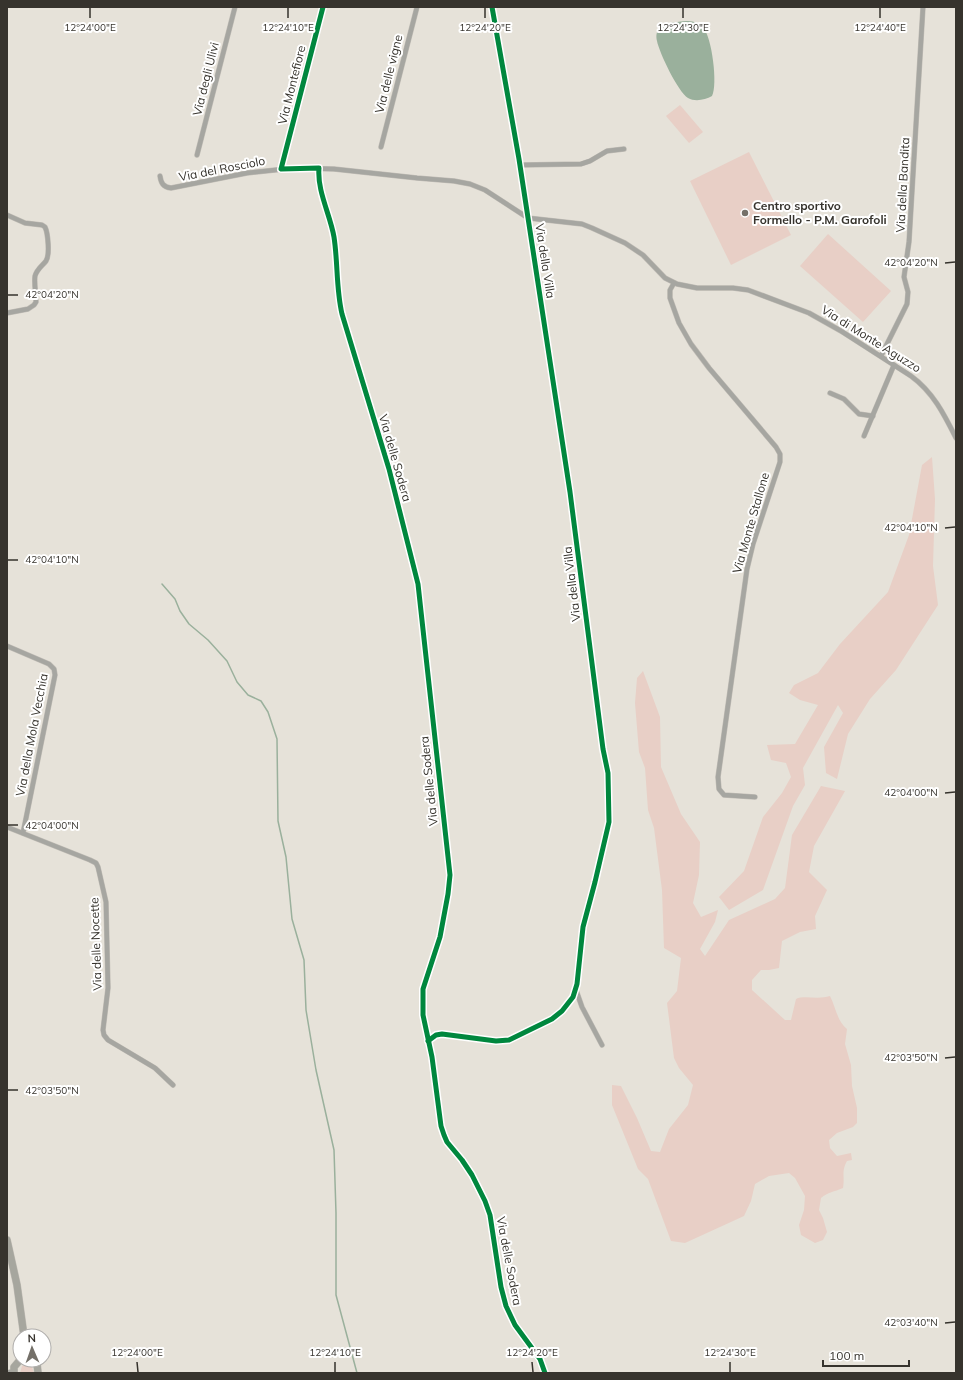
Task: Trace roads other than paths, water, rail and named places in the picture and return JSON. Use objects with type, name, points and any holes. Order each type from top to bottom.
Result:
[{"type":"street","name":"Via degli Ulivi","points":[[197,155],[235,7]]},
{"type":"street","name":"Via Montefiore","points":[[281,169],[323,7]]},
{"type":"street","name":"Via delle vigne","points":[[381,147],[417,7]]},
{"type":"street","name":"Via della Villa","points":[[428,1041],[434,1036],[442,1034],[496,1041],[509,1040],[557,1016],[570,1002],[576,990],[583,927],[609,822],[608,773],[603,749],[570,492],[520,165],[492,7]]},
{"type":"street","name":"Via della Bandita","points":[[880,356],[904,311],[909,295],[904,277],[909,242],[923,7]]},
{"type":"street","points":[[520,165],[581,164],[590,161],[607,151],[624,149]]},
{"type":"street","name":"Via del Rosciolo","points":[[160,176],[163,185],[171,188],[247,173],[281,169],[319,168],[451,180],[470,184],[485,190],[528,218]]},
{"type":"street","name":"Via delle Sodera","points":[[319,168],[319,182],[334,239],[340,309],[389,469],[415,570],[420,599],[450,875],[440,938],[422,992],[423,1014],[432,1057],[441,1126],[448,1143],[467,1168],[485,1201],[490,1215],[506,1306],[516,1325],[540,1358],[546,1373]]},
{"type":"street","points":[[7,215],[27,224],[42,225],[45,227],[47,231],[48,254],[46,260],[36,275],[36,302],[34,305],[30,308],[7,313]]},
{"type":"street","name":"Via di Monte Aguzzo","points":[[528,218],[572,223],[592,228],[634,248],[643,255],[665,278],[674,283],[697,288],[732,288],[755,292],[816,316],[918,380],[929,391],[942,410],[956,438]]},
{"type":"street","name":"Via Monte Stallone","points":[[674,283],[670,290],[670,298],[688,340],[702,360],[776,447],[780,454],[780,462],[753,544],[747,569],[718,777],[718,787],[723,794],[755,797]]},
{"type":"street","points":[[864,436],[894,365]]},
{"type":"street","points":[[830,393],[844,399],[859,414],[873,416]]},
{"type":"street","name":"Via della Mola Vecchia","points":[[7,646],[49,664],[54,669],[56,675],[23,833]]},
{"type":"street","name":"Via delle Nocette","points":[[7,827],[90,860],[97,865],[104,890],[106,907],[108,988],[103,1033],[108,1040],[158,1070],[173,1085]]},
{"type":"street","name":"Via della Villa","points":[[576,990],[582,1007],[602,1045]]},
{"type":"street","points":[[7,1240],[18,1290],[23,1328]]},
{"type":"waterway","points":[[162,584],[175,599],[180,611],[189,624],[208,640],[227,661],[237,682],[248,695],[261,701],[268,712],[277,739],[278,821],[286,857],[292,919],[304,960],[306,1010],[316,1070],[334,1150],[336,1295],[357,1373]]},
{"type":"place","name":"Centro sportivo Formello - P.M. Garofoli","points":[[745,213]]}]
